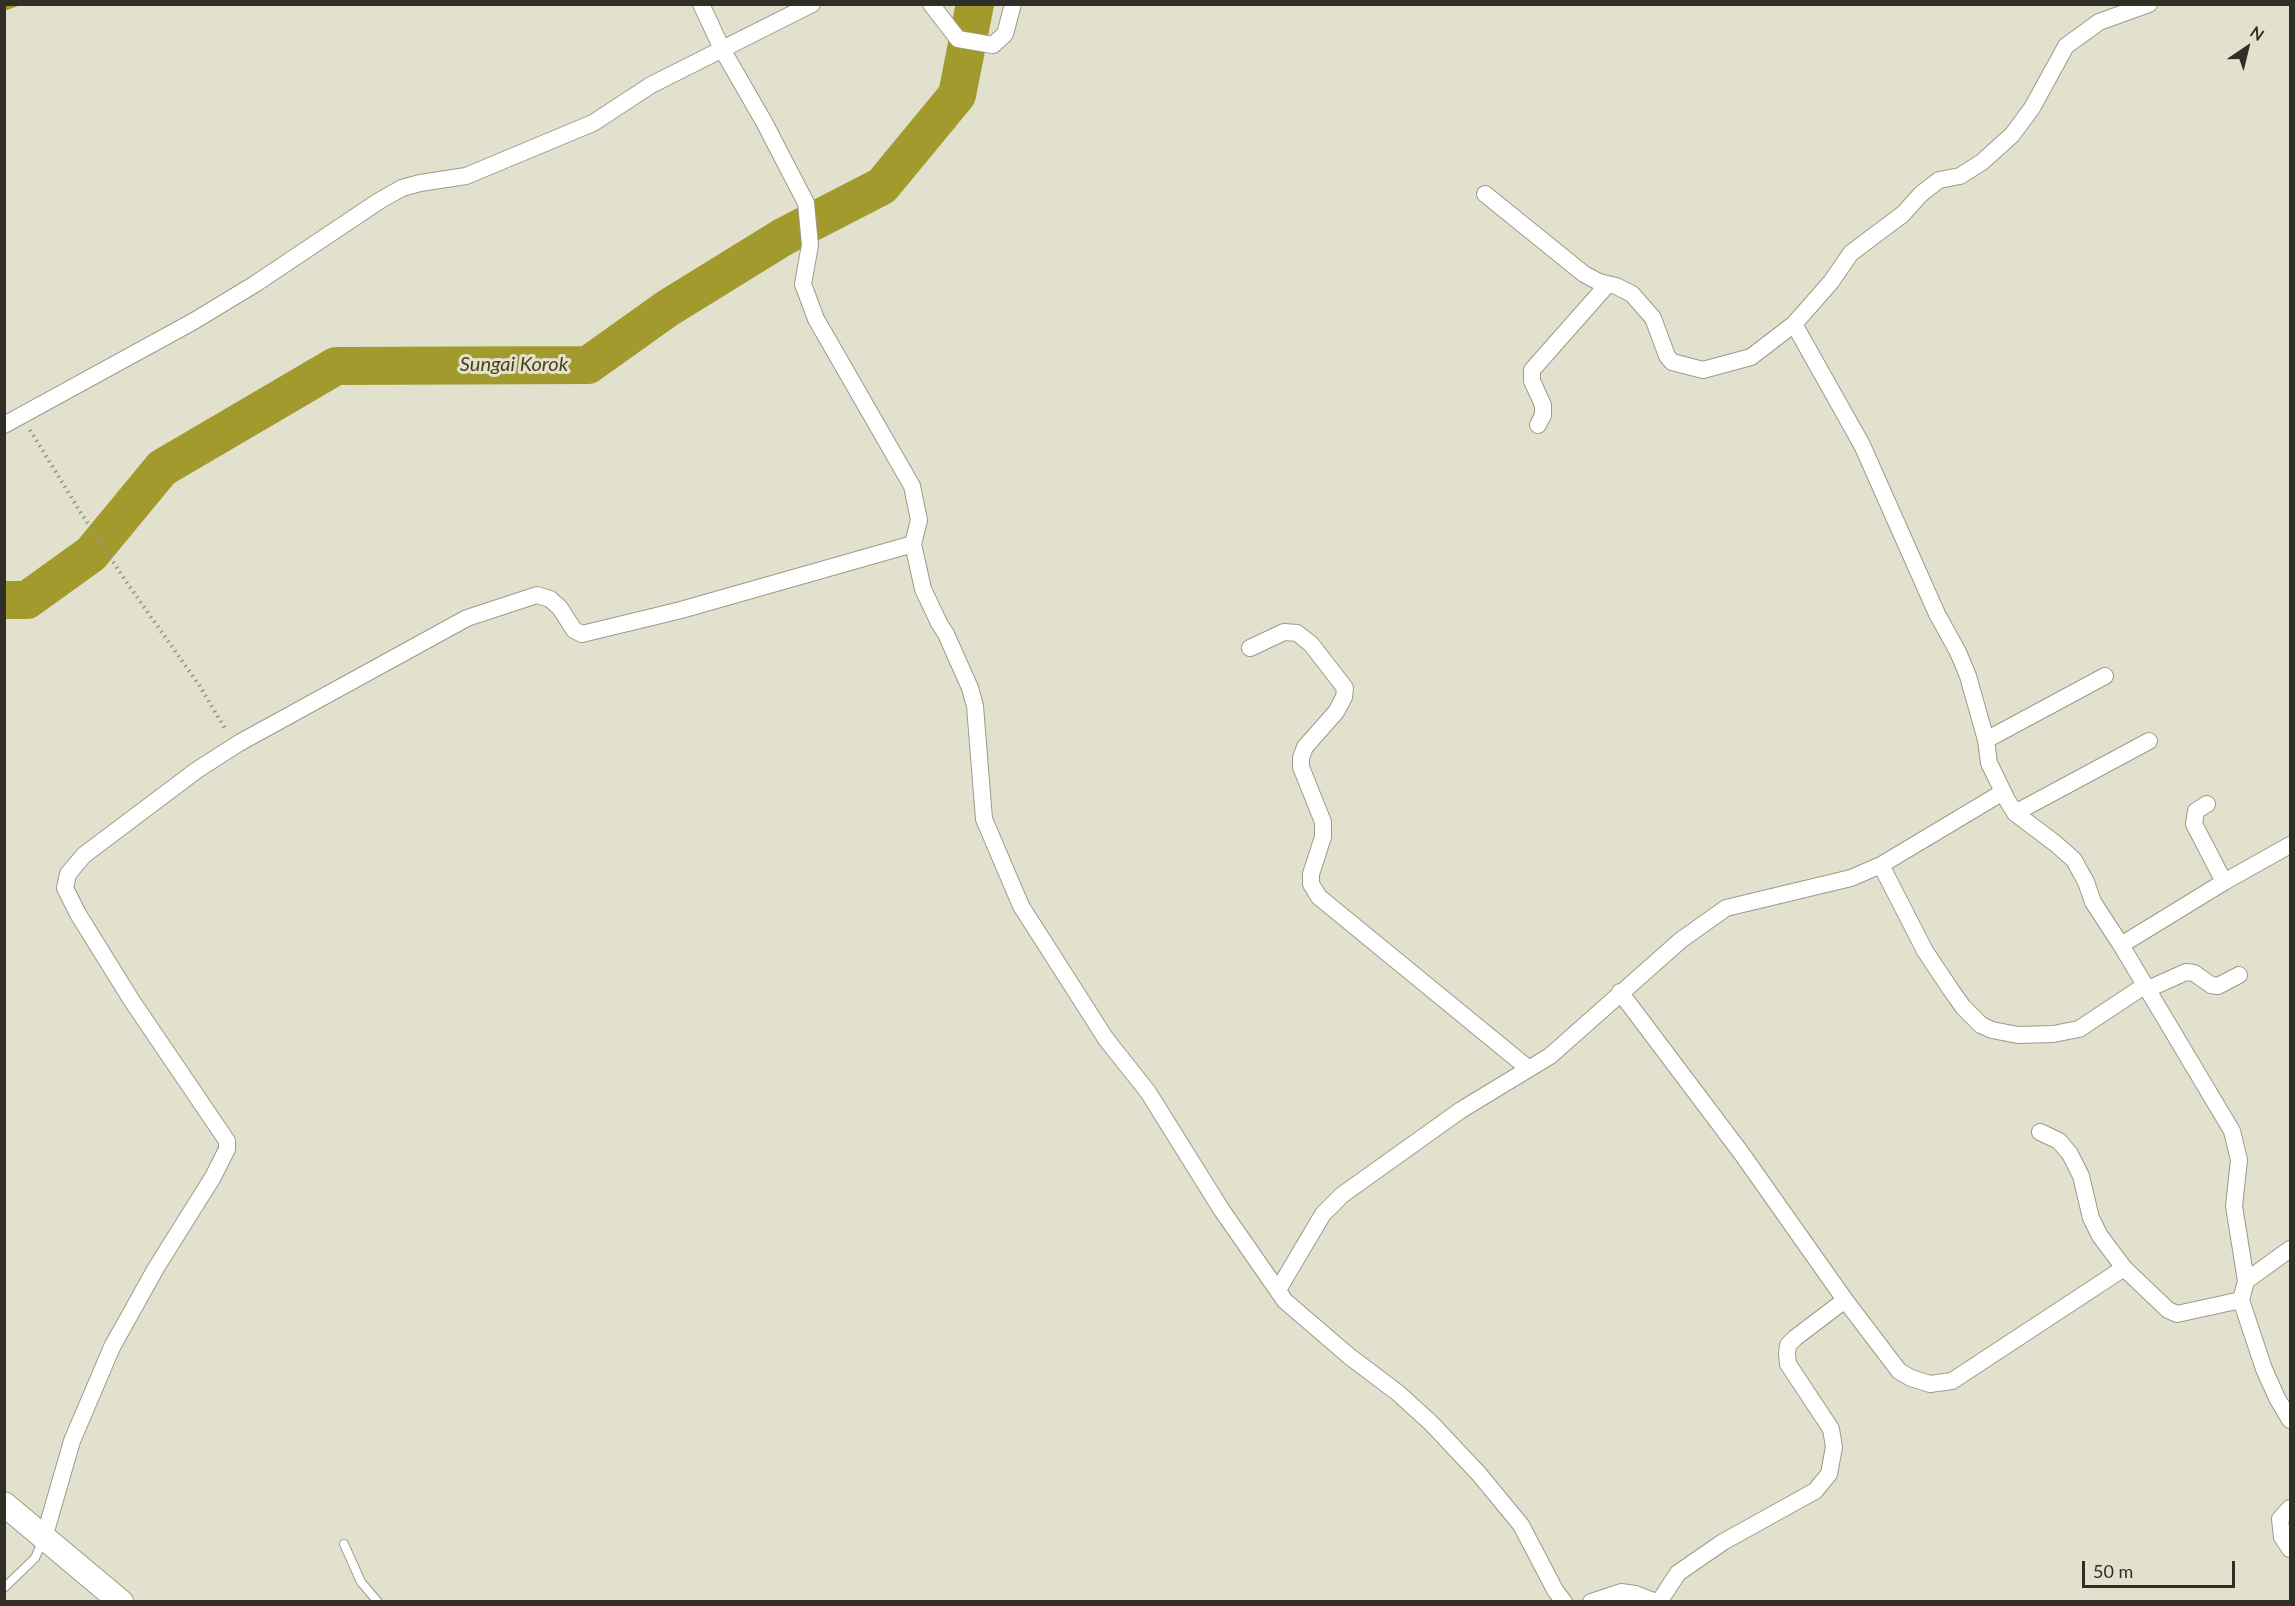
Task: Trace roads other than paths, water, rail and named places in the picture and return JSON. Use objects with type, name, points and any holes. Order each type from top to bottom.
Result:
[{"type":"street","points":[[700,4],[806,203],[810,245],[803,284],[807,298],[831,347],[912,486],[919,520],[913,544],[924,590],[970,688],[975,706],[984,819],[1021,906],[1106,1039],[1149,1092],[1232,1226],[1285,1301],[1313,1327],[1398,1393],[1431,1423],[1479,1474],[1521,1525],[1555,1590],[1564,1602]]},
{"type":"street","points":[[4,425],[255,285],[402,188],[466,176],[593,123],[651,85],[812,4]]},
{"type":"street","points":[[931,4],[958,39],[993,45],[1005,34],[1013,4]]},
{"type":"street","points":[[1485,194],[1584,274],[1632,294],[1653,318],[1667,356],[1672,362],[1703,370],[1751,357],[1794,324],[1831,282],[1851,253],[1903,214],[1921,194],[1939,180],[1960,176],[1982,162],[2012,135],[2045,86],[2066,46],[2099,22],[2149,4]]},
{"type":"street","points":[[1538,425],[1543,415],[1543,405],[1532,381],[1532,370],[1608,284]]},
{"type":"street","points":[[1794,324],[1862,445],[1968,676],[1986,740],[1989,763],[2003,792],[2015,813],[2056,843],[2074,860],[2086,882],[2093,902],[2232,1131],[2239,1160],[2234,1206],[2246,1281],[2241,1300],[2265,1369],[2277,1398],[2290,1420]]},
{"type":"street","points":[[44,1538],[72,1441],[112,1347],[156,1268],[213,1177],[227,1149],[227,1141],[132,1000],[78,914],[65,888],[68,874],[84,855],[197,770],[239,742],[467,618],[520,599],[537,596],[550,599],[560,608],[574,630],[582,634],[681,610],[913,544]]},
{"type":"street","points":[[1250,648],[1284,632],[1297,633],[1311,644],[1345,688],[1344,697],[1336,712],[1305,747],[1301,758],[1301,767],[1323,822],[1323,837],[1311,874],[1311,884],[1319,897],[1530,1068]]},
{"type":"street","points":[[1986,740],[2105,676]]},
{"type":"street","points":[[2015,813],[2149,741]]},
{"type":"street","points":[[1278,1290],[1323,1214],[1342,1195],[1453,1115],[1550,1056],[1681,940],[1726,908],[1830,884],[1881,865],[2003,792]]},
{"type":"street","points":[[2207,804],[2196,811],[2194,824],[2224,882]]},
{"type":"street","points":[[2121,945],[2290,845]]},
{"type":"street","points":[[1881,865],[1925,951],[1951,990],[1963,1007],[1981,1025],[1992,1030],[2018,1035],[2053,1034],[2079,1029],[2145,988],[2186,972],[2194,973],[2211,985],[2218,986],[2239,975]]},
{"type":"street","points":[[1620,992],[1742,1154],[1845,1300],[1899,1371],[1911,1378],[1930,1384],[1952,1381],[2124,1268]]},
{"type":"street","points":[[2040,1132],[2059,1141],[2070,1154],[2081,1176],[2095,1227],[2124,1268],[2168,1310],[2177,1314],[2241,1300]]},
{"type":"street","points":[[2246,1281],[2290,1250]]},
{"type":"street","points":[[1591,1602],[1621,1592],[1658,1602],[1678,1573],[1723,1542],[1815,1491],[1828,1474],[1834,1447],[1831,1429],[1788,1364],[1786,1354],[1788,1345],[1795,1338],[1845,1300]]},
{"type":"street","points":[[4,1504],[121,1602]]},
{"type":"street","points":[[2290,1508],[2280,1519],[2282,1537],[2290,1550]]},
{"type":"lane","points":[[4,1588],[35,1558],[44,1538]]},
{"type":"lane","points":[[344,1544],[361,1582],[378,1602]]},
{"type":"waterway","points":[[4,8],[15,4]]},
{"type":"waterway","name":"Sungai Korok","points":[[4,600],[27,600],[91,554],[162,468],[336,366],[588,365],[668,308],[783,237],[882,186],[957,95],[975,4]]}]
